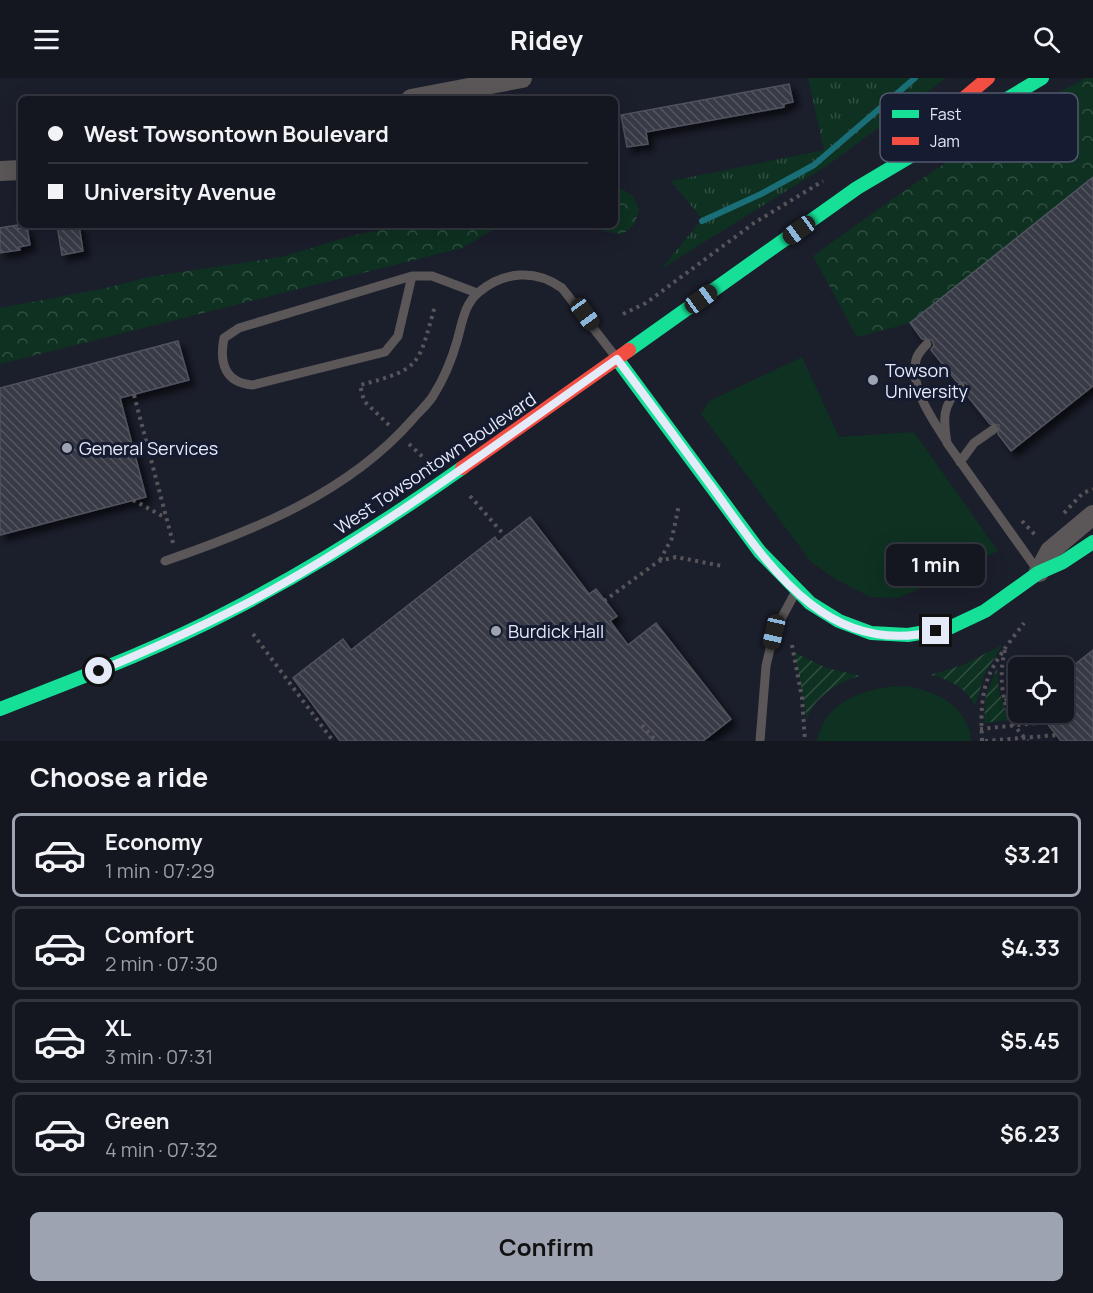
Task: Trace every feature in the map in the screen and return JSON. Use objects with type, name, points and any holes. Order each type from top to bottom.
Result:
[{"type":"main road","name":"West Towsontown Boulevard","points":[[970,93],[988,78]]},
{"type":"main road","name":"West Towsontown Boulevard","points":[[1017,93],[1042,78]]},
{"type":"main road","name":"West Towsontown Boulevard","points":[[0,709],[155,647],[268,591],[414,502],[857,188],[888,162]]},
{"type":"main road","name":"West Towsontown Boulevard","points":[[857,188],[901,162]]},
{"type":"main road","points":[[617,359],[756,548],[795,593],[816,610],[842,624],[892,635],[922,634],[951,627],[981,614],[1039,572],[1061,564],[1093,542]]},
{"type":"street","points":[[427,96],[522,78]]},
{"type":"street","points":[[0,171],[18,170]]},
{"type":"street","points":[[1039,572],[1050,551],[1093,515]]},
{"type":"lane","points":[[165,561],[207,547],[294,508],[334,487],[367,463],[399,435],[432,397],[457,342],[464,314],[477,293],[504,276],[534,274],[551,279],[571,296],[617,359]]},
{"type":"lane","points":[[412,276],[398,336],[385,352],[254,385],[240,384],[228,374],[221,353],[224,338],[239,328],[412,276],[432,276],[477,293]]},
{"type":"lane","points":[[927,344],[916,359],[917,384],[926,410],[960,462],[1039,572]]},
{"type":"lane","points":[[947,443],[943,419],[948,399],[961,387]]},
{"type":"lane","points":[[960,462],[974,442],[994,429]]},
{"type":"lane","points":[[760,741],[766,666],[774,632],[795,593]]},
{"type":"path","points":[[624,314],[646,303],[754,223],[823,181]]},
{"type":"path","points":[[389,425],[364,401],[360,385],[392,377],[412,366],[425,346],[435,306]]},
{"type":"path","points":[[134,395],[172,543],[181,540]]},
{"type":"path","points":[[409,444],[426,460]]},
{"type":"path","points":[[470,496],[505,536]]},
{"type":"path","points":[[133,500],[165,517]]},
{"type":"path","points":[[659,561],[672,538],[679,504]]},
{"type":"path","points":[[1020,519],[1035,535]]},
{"type":"path","points":[[604,601],[659,561],[676,557],[722,567]]},
{"type":"path","points":[[1024,623],[991,669],[983,689],[980,705],[983,741],[1057,735],[1052,741]]},
{"type":"path","points":[[253,634],[333,741]]},
{"type":"path","points":[[792,645],[802,698],[805,741]]},
{"type":"path","points":[[1006,647],[1000,675],[1005,700],[1016,725],[1026,739]]},
{"type":"path","points":[[981,729],[1037,723]]},
{"type":"path","points":[[642,725],[656,741]]},
{"type":"green space","points":[[808,78],[946,78],[926,93],[880,93],[880,127],[828,165],[661,269],[702,219],[671,181],[824,150]]},
{"type":"green space","points":[[1086,78],[1093,78],[1093,177],[910,323],[857,337],[813,256],[947,162],[1078,162],[1078,93],[1059,93]]},
{"type":"green space","points":[[618,187],[633,196],[639,209],[635,224],[623,234],[597,228],[618,228]]},
{"type":"green space","points":[[393,228],[496,228],[462,248],[0,364],[0,308],[106,288],[149,277],[281,257],[355,235]]},
{"type":"green space","points":[[802,357],[839,437],[914,432],[998,551],[899,598],[870,597],[837,580],[811,562],[701,414],[709,401]]},
{"type":"green space","points":[[1002,645],[984,676],[975,706],[967,694],[956,685],[930,675],[963,665]]},
{"type":"green space","points":[[795,653],[827,668],[861,676],[836,686],[820,698],[807,720]]},
{"type":"green space","points":[[997,668],[999,691],[1008,720],[984,723],[986,695]]},
{"type":"green space","points":[[903,686],[938,695],[957,709],[969,729],[971,741],[817,741],[828,715],[849,698],[875,689]]},
{"type":"building","points":[[789,84],[793,102],[784,104],[784,107],[646,132],[648,144],[627,147],[621,115]]},
{"type":"building","points":[[1093,177],[1093,386],[1011,451],[998,434],[999,425],[990,424],[965,393],[968,388],[966,383],[957,382],[931,350],[934,345],[932,340],[922,339],[910,323]]},
{"type":"building","points":[[17,225],[18,229],[27,228],[30,245],[19,247],[20,250],[0,253],[0,228]]},
{"type":"building","points":[[58,228],[79,228],[83,251],[62,255]]},
{"type":"building","name":"General Services","points":[[178,341],[189,380],[120,398],[146,497],[0,535],[0,388]]},
{"type":"building","name":"Burdick Hall","points":[[530,517],[589,594],[596,589],[617,616],[610,621],[628,645],[656,623],[731,719],[703,741],[340,741],[293,678],[343,639],[351,650],[495,537],[498,542]]},
{"type":"building","points":[[1093,650],[1093,741],[1061,741],[1047,723],[1074,723],[1074,665]]},
{"type":"waterway","points":[[898,93],[915,78]]},
{"type":"waterway","points":[[702,221],[761,194],[814,165],[880,108]]},
{"type":"traffic: fast","points":[[1017,93],[1042,78]]},
{"type":"traffic: fast","points":[[629,350],[857,188],[901,162]]},
{"type":"traffic: fast","points":[[617,359],[760,552],[810,603],[839,621],[871,633],[908,635],[949,628],[985,611],[1038,573],[1063,562],[1093,542]]},
{"type":"traffic: fast","points":[[0,709],[142,652],[226,613],[346,545],[405,508],[462,468]]},
{"type":"traffic: jam","points":[[970,93],[988,78]]},
{"type":"traffic: jam","points":[[462,468],[629,350]]},
{"type":"place","name":"Towson University","points":[[873,380]]},
{"type":"place","name":"General Services","points":[[67,448]]},
{"type":"place","name":"Burdick Hall","points":[[496,631]]},
{"type":"route","points":[[99,671],[225,614],[320,562],[414,502],[617,359],[756,548],[795,593],[816,610],[842,624],[863,630],[892,635],[936,631]]}]
